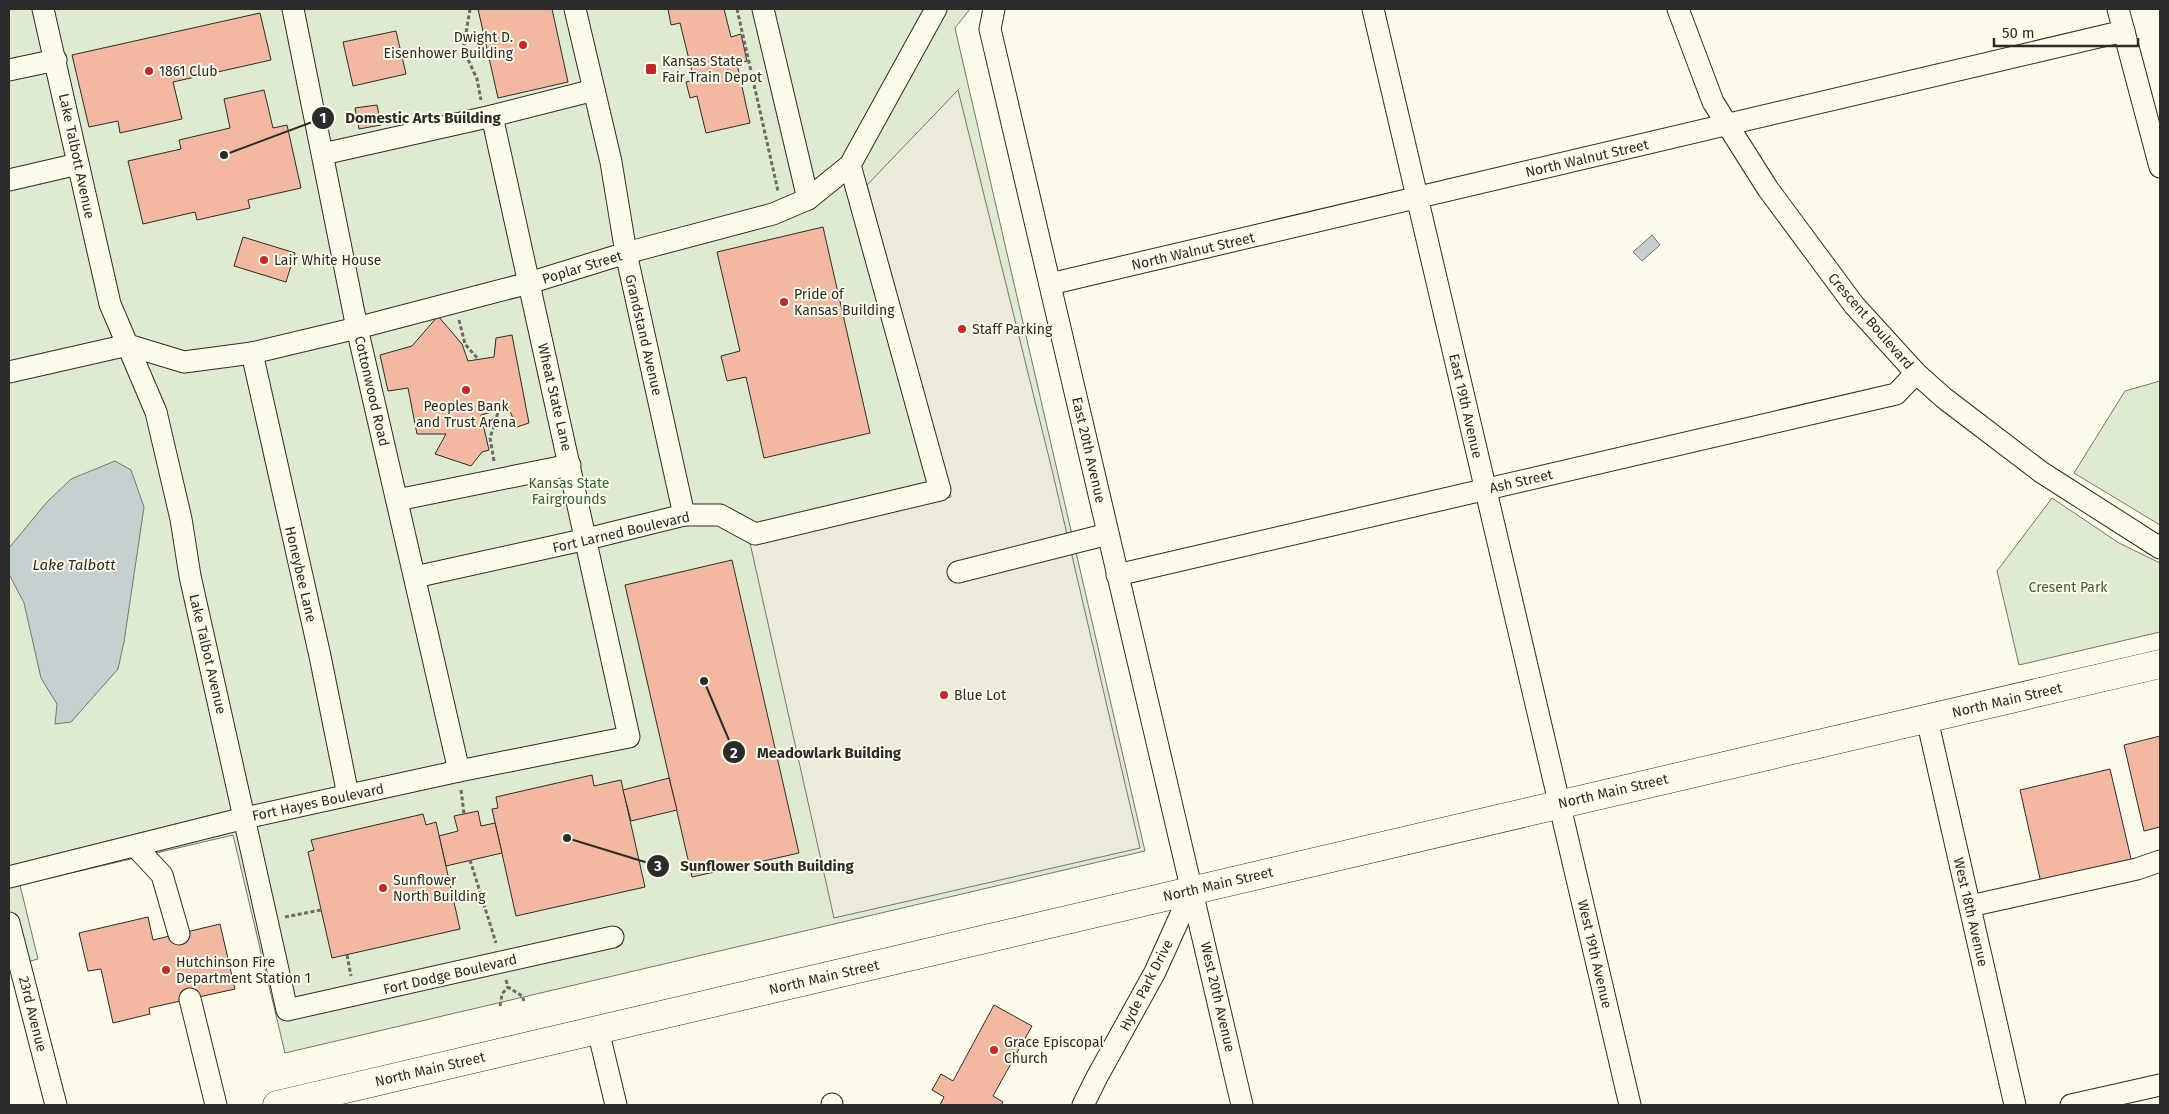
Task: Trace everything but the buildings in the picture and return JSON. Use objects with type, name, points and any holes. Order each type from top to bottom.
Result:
[{"type":"main road","name":"North Main Street","points":[[277,1105],[353,1097],[598,1030],[2160,664]]},
{"type":"street","name":"Lake Talbott Avenue","points":[[43,9],[110,304]]},
{"type":"street","name":"Cottonwood Road","points":[[293,9],[357,328],[459,771]]},
{"type":"street","name":"Grandstand Avenue","points":[[575,9],[611,162],[626,253],[684,515]]},
{"type":"street","points":[[763,9],[808,199]]},
{"type":"street","name":"Poplar Street","points":[[128,345],[184,362],[252,353],[455,303],[782,210],[808,199],[850,165],[936,9]]},
{"type":"street","name":"East 20th Avenue","points":[[994,9],[990,28],[1192,890]]},
{"type":"street","name":"East 19th Avenue","points":[[1373,9],[1559,804]]},
{"type":"street","name":"Crescent Boulevard","points":[[1678,9],[1713,102],[1768,189],[1843,290],[1916,373],[1944,398],[2041,472],[2160,548]]},
{"type":"street","points":[[2118,9],[2160,167]]},
{"type":"street","name":"North Walnut Street","points":[[1050,284],[2124,31]]},
{"type":"street","points":[[9,70],[56,60]]},
{"type":"street","points":[[323,154],[488,117],[594,90]]},
{"type":"street","name":"Wheat State Lane","points":[[488,117],[529,283],[587,539],[629,737]]},
{"type":"street","points":[[9,180],[78,164]]},
{"type":"street","name":"Fort Larned Boulevard","points":[[415,577],[587,539],[684,515],[720,515],[755,534],[940,490],[850,165]]},
{"type":"street","name":"Lake Talbot Avenue","points":[[110,304],[156,412],[181,519],[190,576],[287,1010]]},
{"type":"street","points":[[9,372],[128,345]]},
{"type":"street","name":"Honeybee Lane","points":[[252,353],[320,656],[348,796]]},
{"type":"street","name":"Ash Street","points":[[1117,575],[1896,394],[1916,373]]},
{"type":"street","points":[[397,500],[570,465]]},
{"type":"street","points":[[958,572],[1108,534]]},
{"type":"street","name":"West 18th Avenue","points":[[1927,719],[2015,1105]]},
{"type":"street","name":"Fort Hayes Boulevard","points":[[9,877],[245,818],[459,771],[629,737]]},
{"type":"street","name":"West 19th Avenue","points":[[1559,804],[1630,1105]]},
{"type":"street","points":[[135,846],[162,874],[179,934]]},
{"type":"street","points":[[1970,906],[2137,869],[2160,861]]},
{"type":"street","name":"Hyde Park Drive","points":[[1083,1105],[1155,972],[1192,890]]},
{"type":"street","name":"West 20th Avenue","points":[[1192,890],[1242,1105]]},
{"type":"street","name":"23rd Avenue","points":[[9,923],[56,1105]]},
{"type":"street","name":"Fort Dodge Boulevard","points":[[287,1010],[613,937]]},
{"type":"street","points":[[190,999],[216,1105]]},
{"type":"street","points":[[598,1030],[616,1105]]},
{"type":"street","points":[[2071,1105],[2160,1085]]},
{"type":"path","points":[[470,9],[464,45],[466,55],[477,79],[488,117]]},
{"type":"path","points":[[737,9],[782,210]]},
{"type":"path","points":[[455,303],[465,344],[478,359]]},
{"type":"path","points":[[497,479],[490,438],[499,409]]},
{"type":"path","points":[[470,860],[502,962]]},
{"type":"path","points":[[268,920],[321,910]]},
{"type":"path","points":[[500,1006],[502,994],[508,987],[522,996],[524,1001]]},
{"type":"green space","name":"Kansas State Fairgrounds","points":[[9,9],[970,9],[955,28],[1145,851],[285,1053],[233,835],[20,885],[38,959],[9,967]]},
{"type":"green space","points":[[2160,381],[2160,525],[2074,473],[2125,391]]},
{"type":"green space","name":"Cresent Park","points":[[2052,498],[2119,543],[2160,563],[2160,632],[2019,665],[1997,571]]},
{"type":"shaded area","name":"Blue Lot","points":[[958,90],[1053,474],[1140,848],[834,918],[750,543],[951,497],[867,185]]},
{"type":"water","points":[[1652,235],[1660,245],[1642,261],[1633,252]]},
{"type":"water","name":"Lake Talbott","points":[[115,461],[131,470],[144,507],[124,642],[118,669],[71,722],[55,724],[57,704],[41,678],[24,603],[9,574],[9,548],[47,502],[71,479]]},
{"type":"place","name":"Dwight D. Eisenhower Building","points":[[523,45]]},
{"type":"place","name":"Kansas State Fair Train Depot","points":[[651,69]]},
{"type":"place","name":"1861 Club","points":[[149,71]]},
{"type":"place","name":"Domestic Arts Building","points":[[224,155]]},
{"type":"place","name":"Lair White House","points":[[264,260]]},
{"type":"place","name":"Pride of Kansas Building","points":[[784,302]]},
{"type":"place","name":"Staff Parking","points":[[962,329]]},
{"type":"place","name":"Peoples Bank and Trust Arena","points":[[466,390]]},
{"type":"place","name":"Meadowlark Building","points":[[704,681]]},
{"type":"place","name":"Blue Lot","points":[[944,695]]},
{"type":"place","name":"Sunflower South Building","points":[[567,838]]},
{"type":"place","name":"Sunflower North Building","points":[[383,888]]},
{"type":"place","name":"Hutchinson Fire Department Station 1","points":[[166,970]]},
{"type":"place","name":"Grace Episcopal Church","points":[[994,1050]]}]
